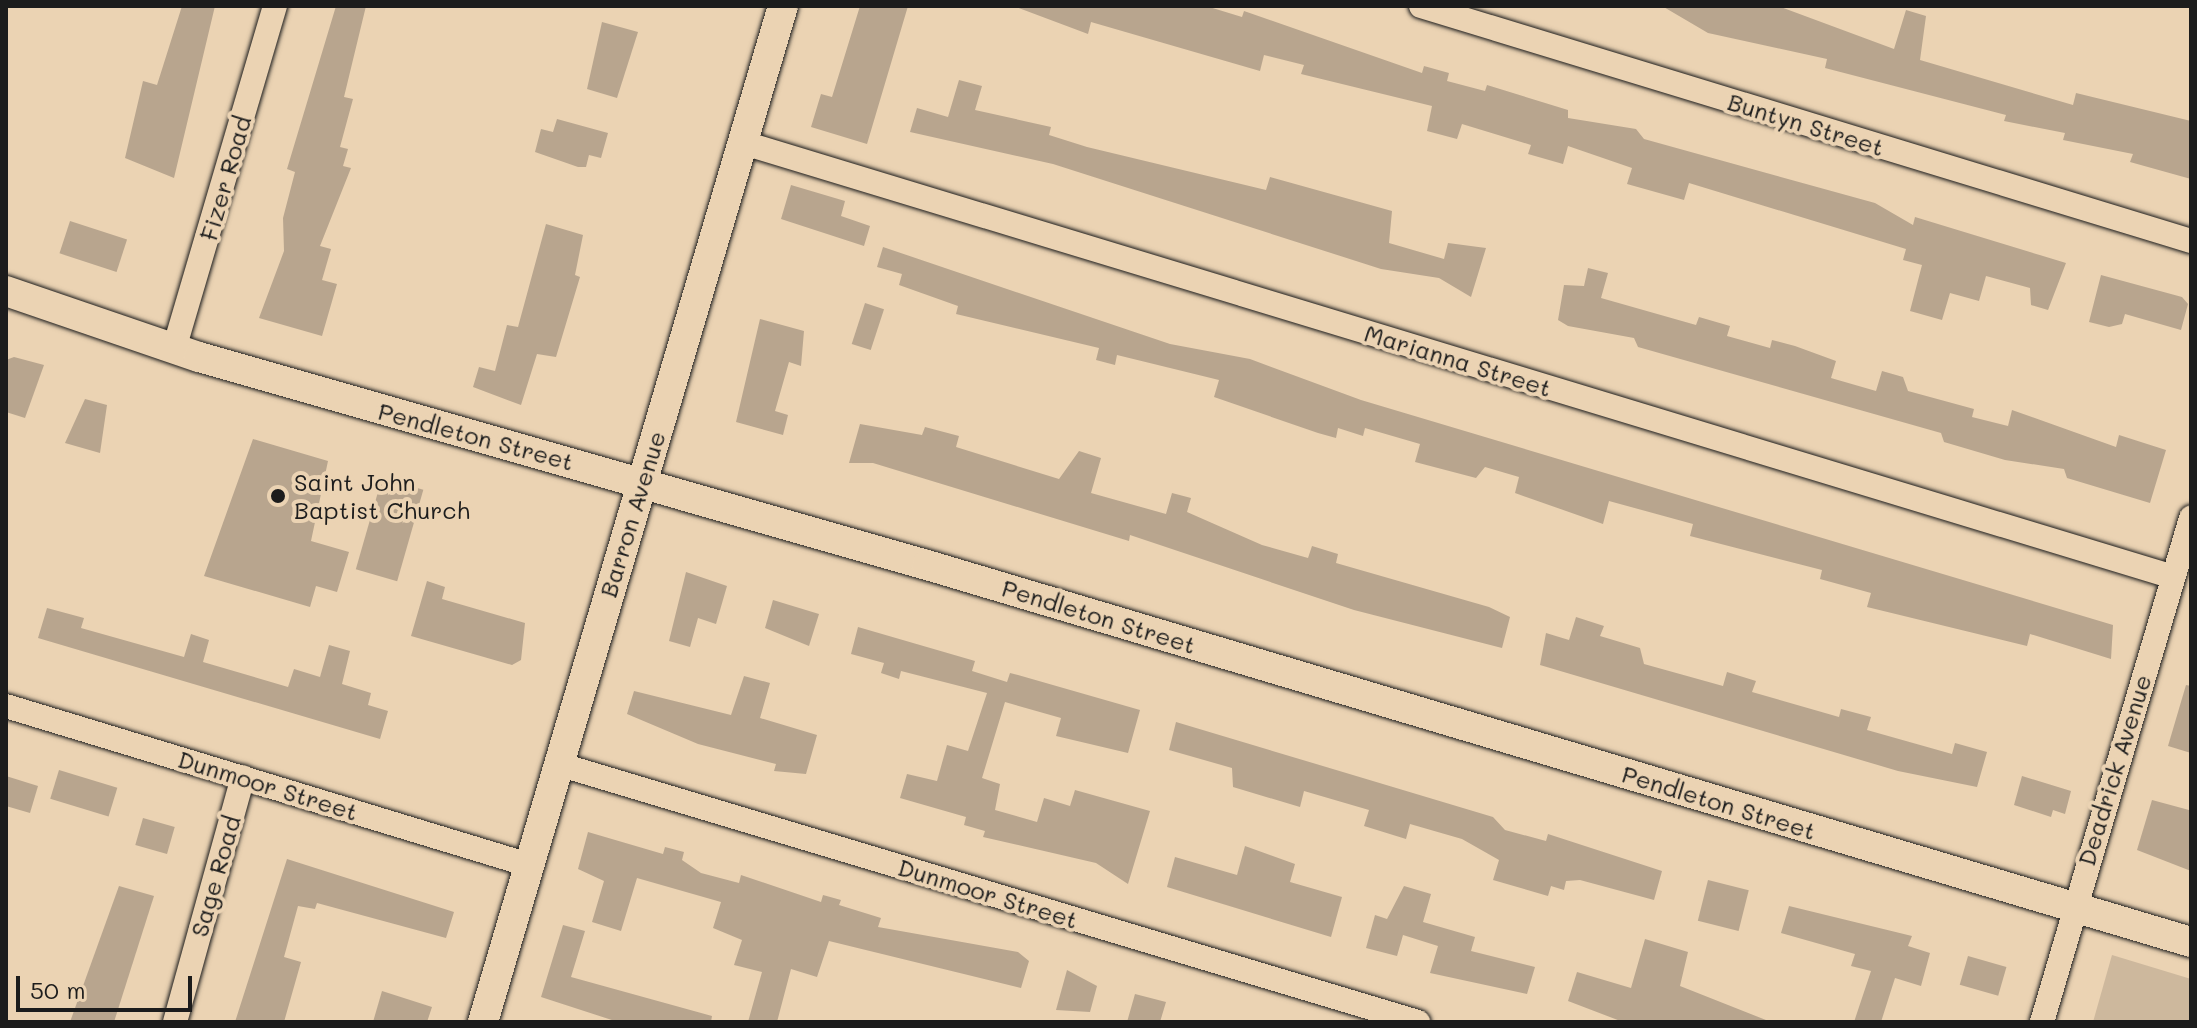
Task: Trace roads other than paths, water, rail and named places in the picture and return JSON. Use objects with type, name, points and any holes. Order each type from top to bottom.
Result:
[{"type":"main road","name":"Barron Avenue","points":[[483,1022],[783,6]]},
{"type":"main road","name":"Pendleton Street","points":[[6,291],[174,349],[640,482],[2191,942]]},
{"type":"street","name":"Fizer Road","points":[[174,349],[275,6]]},
{"type":"street","name":"Buntyn Street","points":[[1421,6],[2191,241]]},
{"type":"street","name":"Marianna Street","points":[[744,143],[2173,577]]},
{"type":"street","name":"Deadrick Avenue","points":[[2042,1022],[2191,518]]},
{"type":"street","name":"Dunmoor Street","points":[[6,706],[529,865]]},
{"type":"street","name":"Dunmoor Street","points":[[558,764],[1418,1022]]},
{"type":"street","name":"Sage Road","points":[[175,1022],[243,777]]},
{"type":"place","name":"Saint John Baptist Church","points":[[278,496]]}]
